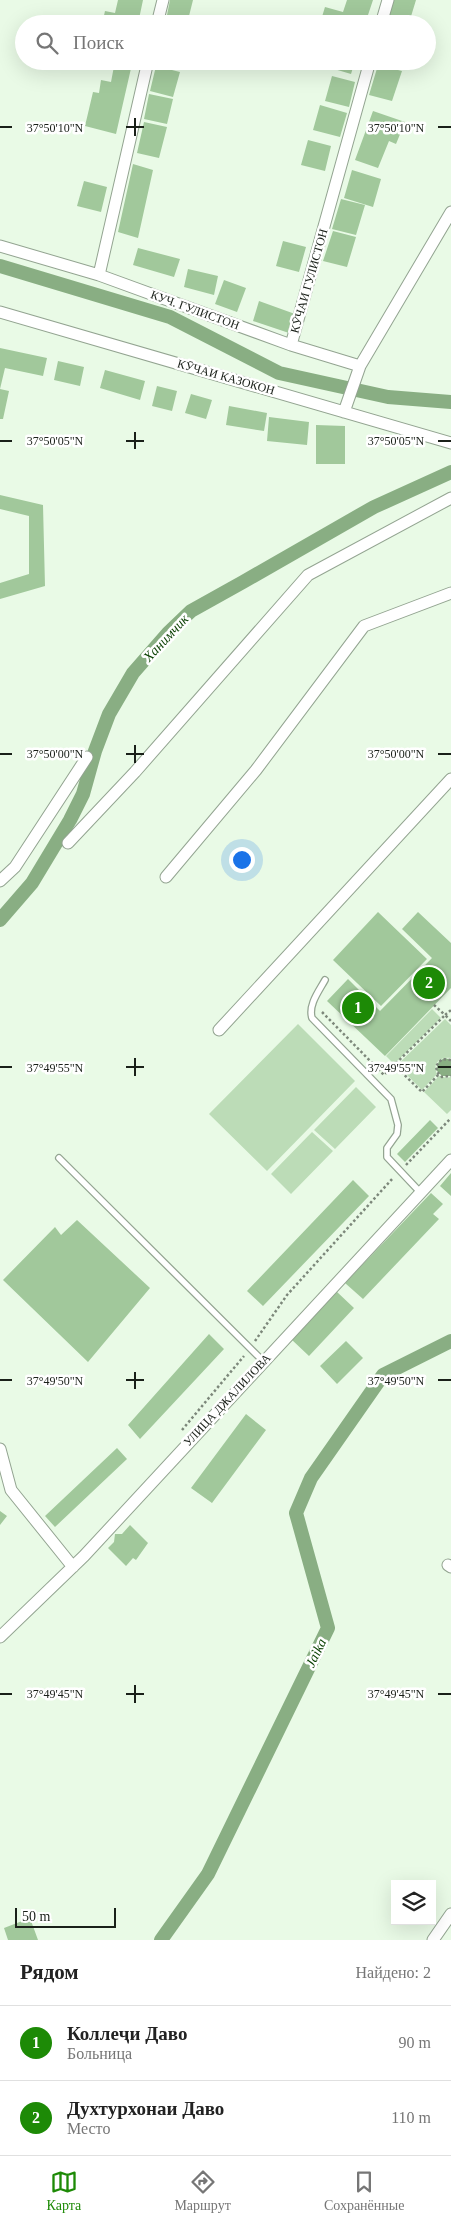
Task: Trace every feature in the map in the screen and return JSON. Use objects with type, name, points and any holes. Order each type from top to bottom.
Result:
[{"type":"street","points":[[159,15],[163,0]]},
{"type":"street","points":[[384,15],[388,0]]},
{"type":"street","points":[[0,246],[99,275],[146,70]]},
{"type":"street","name":"КӮЧАИ ГУЛИСТОН","points":[[360,366],[291,345],[367,70]]},
{"type":"street","points":[[344,412],[360,366],[451,212]]},
{"type":"street","name":"КУЧ. ГУЛИСТОН","points":[[99,275],[291,345]]},
{"type":"street","name":"КӮЧАИ КАЗОКОН","points":[[0,312],[451,443]]},
{"type":"street","points":[[68,843],[135,772],[308,576],[451,498]]},
{"type":"street","points":[[166,877],[256,770],[364,626],[451,593]]},
{"type":"street","points":[[0,881],[16,867],[87,757]]},
{"type":"street","points":[[219,1030],[451,778]]},
{"type":"street","name":"УЛИЦА ДЖАЛИЛОВА","points":[[0,1637],[73,1567],[451,1160]]},
{"type":"street","points":[[0,1449],[11,1490],[73,1567]]},
{"type":"street","points":[[433,1940],[451,1914]]},
{"type":"lane","points":[[325,980],[312,1003],[311,1014],[391,1099],[398,1126],[396,1134],[387,1148],[387,1158],[420,1192]]},
{"type":"lane","points":[[59,1158],[263,1361]]},
{"type":"path","points":[[434,1005],[451,1021]]},
{"type":"path","points":[[322,1012],[384,1075],[451,1010]]},
{"type":"path","points":[[451,1060],[445,1058],[439,1061],[436,1066],[439,1074],[445,1077],[451,1076]]},
{"type":"path","points":[[394,1065],[422,1092],[439,1074]]},
{"type":"path","points":[[177,1436],[250,1348],[287,1295],[400,1170],[451,1118]]},
{"type":"shaded area","points":[[432,1009],[441,1018],[394,1064],[386,1056]]},
{"type":"shaded area","points":[[445,1019],[451,1025],[451,1058],[443,1058],[438,1061],[436,1064],[437,1074],[422,1090],[397,1065]]},
{"type":"shaded area","points":[[298,1024],[355,1081],[267,1171],[209,1114]]},
{"type":"shaded area","points":[[445,1058],[451,1060],[451,1076],[442,1076],[436,1070],[439,1061]]},
{"type":"shaded area","points":[[439,1076],[451,1077],[451,1110],[447,1114],[424,1092]]},
{"type":"shaded area","points":[[356,1087],[376,1107],[335,1149],[314,1130]]},
{"type":"shaded area","points":[[312,1132],[333,1151],[291,1194],[271,1174]]},
{"type":"building","points":[[118,0],[143,0],[140,15],[104,15],[105,11],[115,13]]},
{"type":"building","points":[[170,0],[193,0],[189,15],[167,15]]},
{"type":"building","points":[[347,0],[373,0],[368,15],[323,15],[325,7],[343,12]]},
{"type":"building","points":[[390,0],[416,0],[411,15],[386,15]]},
{"type":"building","points":[[113,70],[131,70],[116,134],[85,126],[93,92],[99,93],[101,80],[111,82]]},
{"type":"building","points":[[155,70],[180,72],[173,97],[150,91]]},
{"type":"building","points":[[338,70],[352,70],[351,74]]},
{"type":"building","points":[[376,70],[402,71],[392,101],[369,95]]},
{"type":"building","points":[[332,76],[355,82],[349,107],[325,101]]},
{"type":"building","points":[[149,94],[173,99],[167,124],[144,119]]},
{"type":"building","points":[[320,105],[347,113],[340,137],[313,130]]},
{"type":"building","points":[[373,111],[405,122],[396,144],[389,141],[378,168],[355,160]]},
{"type":"building","points":[[144,122],[167,127],[159,158],[137,153]]},
{"type":"building","points":[[308,140],[331,146],[325,171],[301,165]]},
{"type":"building","points":[[133,164],[153,170],[138,238],[118,232]]},
{"type":"building","points":[[352,170],[381,179],[373,207],[344,198]]},
{"type":"building","points":[[84,181],[107,187],[101,212],[77,206]]},
{"type":"building","points":[[341,199],[365,205],[356,235],[332,229]]},
{"type":"building","points":[[333,231],[356,237],[347,267],[323,261]]},
{"type":"building","points":[[283,241],[306,247],[299,272],[276,266]]},
{"type":"building","points":[[138,248],[180,259],[174,277],[133,265]]},
{"type":"building","points":[[188,269],[218,276],[214,295],[184,287]]},
{"type":"building","points":[[224,280],[246,288],[237,312],[215,304]]},
{"type":"building","points":[[259,301],[295,314],[289,333],[253,321]]},
{"type":"building","points":[[0,348],[47,358],[43,376],[5,368],[0,389]]},
{"type":"building","points":[[58,361],[84,367],[80,386],[54,380]]},
{"type":"building","points":[[105,370],[145,381],[140,400],[100,388]]},
{"type":"building","points":[[157,386],[177,391],[172,411],[152,406]]},
{"type":"building","points":[[0,389],[9,391],[3,419],[0,419]]},
{"type":"building","points":[[191,394],[212,400],[206,419],[185,413]]},
{"type":"building","points":[[229,406],[267,413],[264,431],[226,425]]},
{"type":"building","points":[[269,417],[309,422],[307,445],[267,441]]},
{"type":"building","points":[[316,425],[345,426],[345,464],[316,464]]},
{"type":"building","points":[[0,495],[43,505],[45,586],[0,599],[0,583],[29,574],[29,516],[0,509]]},
{"type":"building","points":[[378,912],[427,959],[381,1006],[333,960]]},
{"type":"building","points":[[418,912],[451,943],[451,988],[385,1056],[327,1001],[348,979],[380,1011],[432,958],[402,929]]},
{"type":"building","points":[[430,1120],[438,1128],[405,1162],[397,1154]]},
{"type":"building","points":[[451,1173],[451,1196],[440,1186]]},
{"type":"building","points":[[353,1180],[369,1196],[263,1306],[247,1291]]},
{"type":"building","points":[[431,1193],[443,1204],[433,1214],[439,1219],[363,1299],[345,1283]]},
{"type":"building","points":[[77,1220],[150,1288],[88,1362],[3,1280],[55,1227],[61,1235]]},
{"type":"building","points":[[336,1291],[354,1308],[309,1356],[291,1339]]},
{"type":"building","points":[[209,1334],[224,1349],[140,1439],[128,1425]]},
{"type":"building","points":[[346,1341],[363,1358],[337,1384],[320,1366]]},
{"type":"building","points":[[246,1414],[266,1430],[212,1503],[191,1488]]},
{"type":"building","points":[[117,1448],[127,1459],[55,1527],[45,1516]]},
{"type":"building","points":[[0,1511],[7,1516],[0,1525]]},
{"type":"building","points":[[130,1525],[148,1543],[136,1560],[133,1558],[126,1566],[108,1548],[114,1542],[115,1534],[122,1534]]},
{"type":"building","points":[[30,1918],[38,1940],[8,1940],[4,1928]]},
{"type":"waterway","name":"Ханимчик","points":[[0,266],[170,317],[279,373],[388,397],[451,402]]},
{"type":"waterway","name":"Ханимчик","points":[[0,920],[32,883],[70,820],[83,794],[95,751],[109,714],[133,673],[168,633],[191,611],[374,507],[451,472]]},
{"type":"waterway","name":"Jaika","points":[[161,1940],[208,1874],[328,1628],[296,1513],[311,1478],[383,1375],[451,1341]]},
{"type":"place","name":"Духтурхонаи Даво","points":[[429,983]]},
{"type":"place","name":"Коллеҷи Даво","points":[[358,1008]]}]
